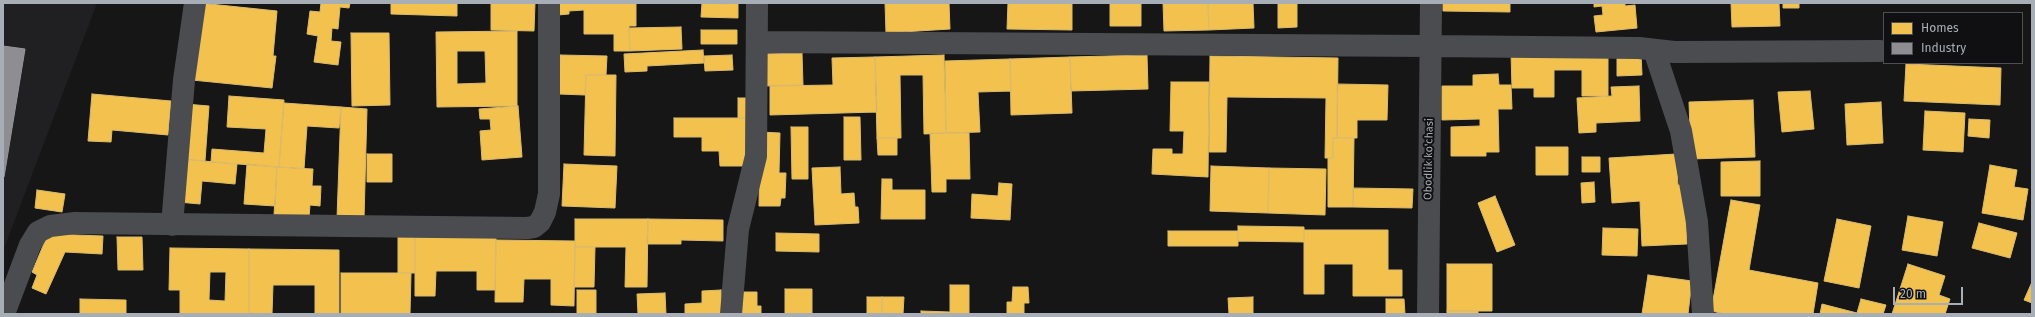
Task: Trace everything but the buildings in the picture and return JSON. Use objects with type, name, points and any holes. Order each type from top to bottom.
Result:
[{"type":"street","points":[[172,225],[184,80],[195,3]]},
{"type":"street","points":[[4,314],[30,245],[38,232],[50,226],[75,223],[526,228],[534,226],[540,222],[545,212],[550,194],[549,3]]},
{"type":"street","points":[[731,314],[738,229],[756,156],[758,42],[757,3]]},
{"type":"street","name":"Obodlik ko'chasi","points":[[1428,314],[1431,3]]},
{"type":"street","points":[[758,42],[1430,46],[1609,48],[1674,52],[1880,51]]},
{"type":"street","points":[[1654,50],[1681,131],[1696,222],[1703,314]]},
{"type":"shaded area","points":[[3,3],[97,3],[3,251]]}]
